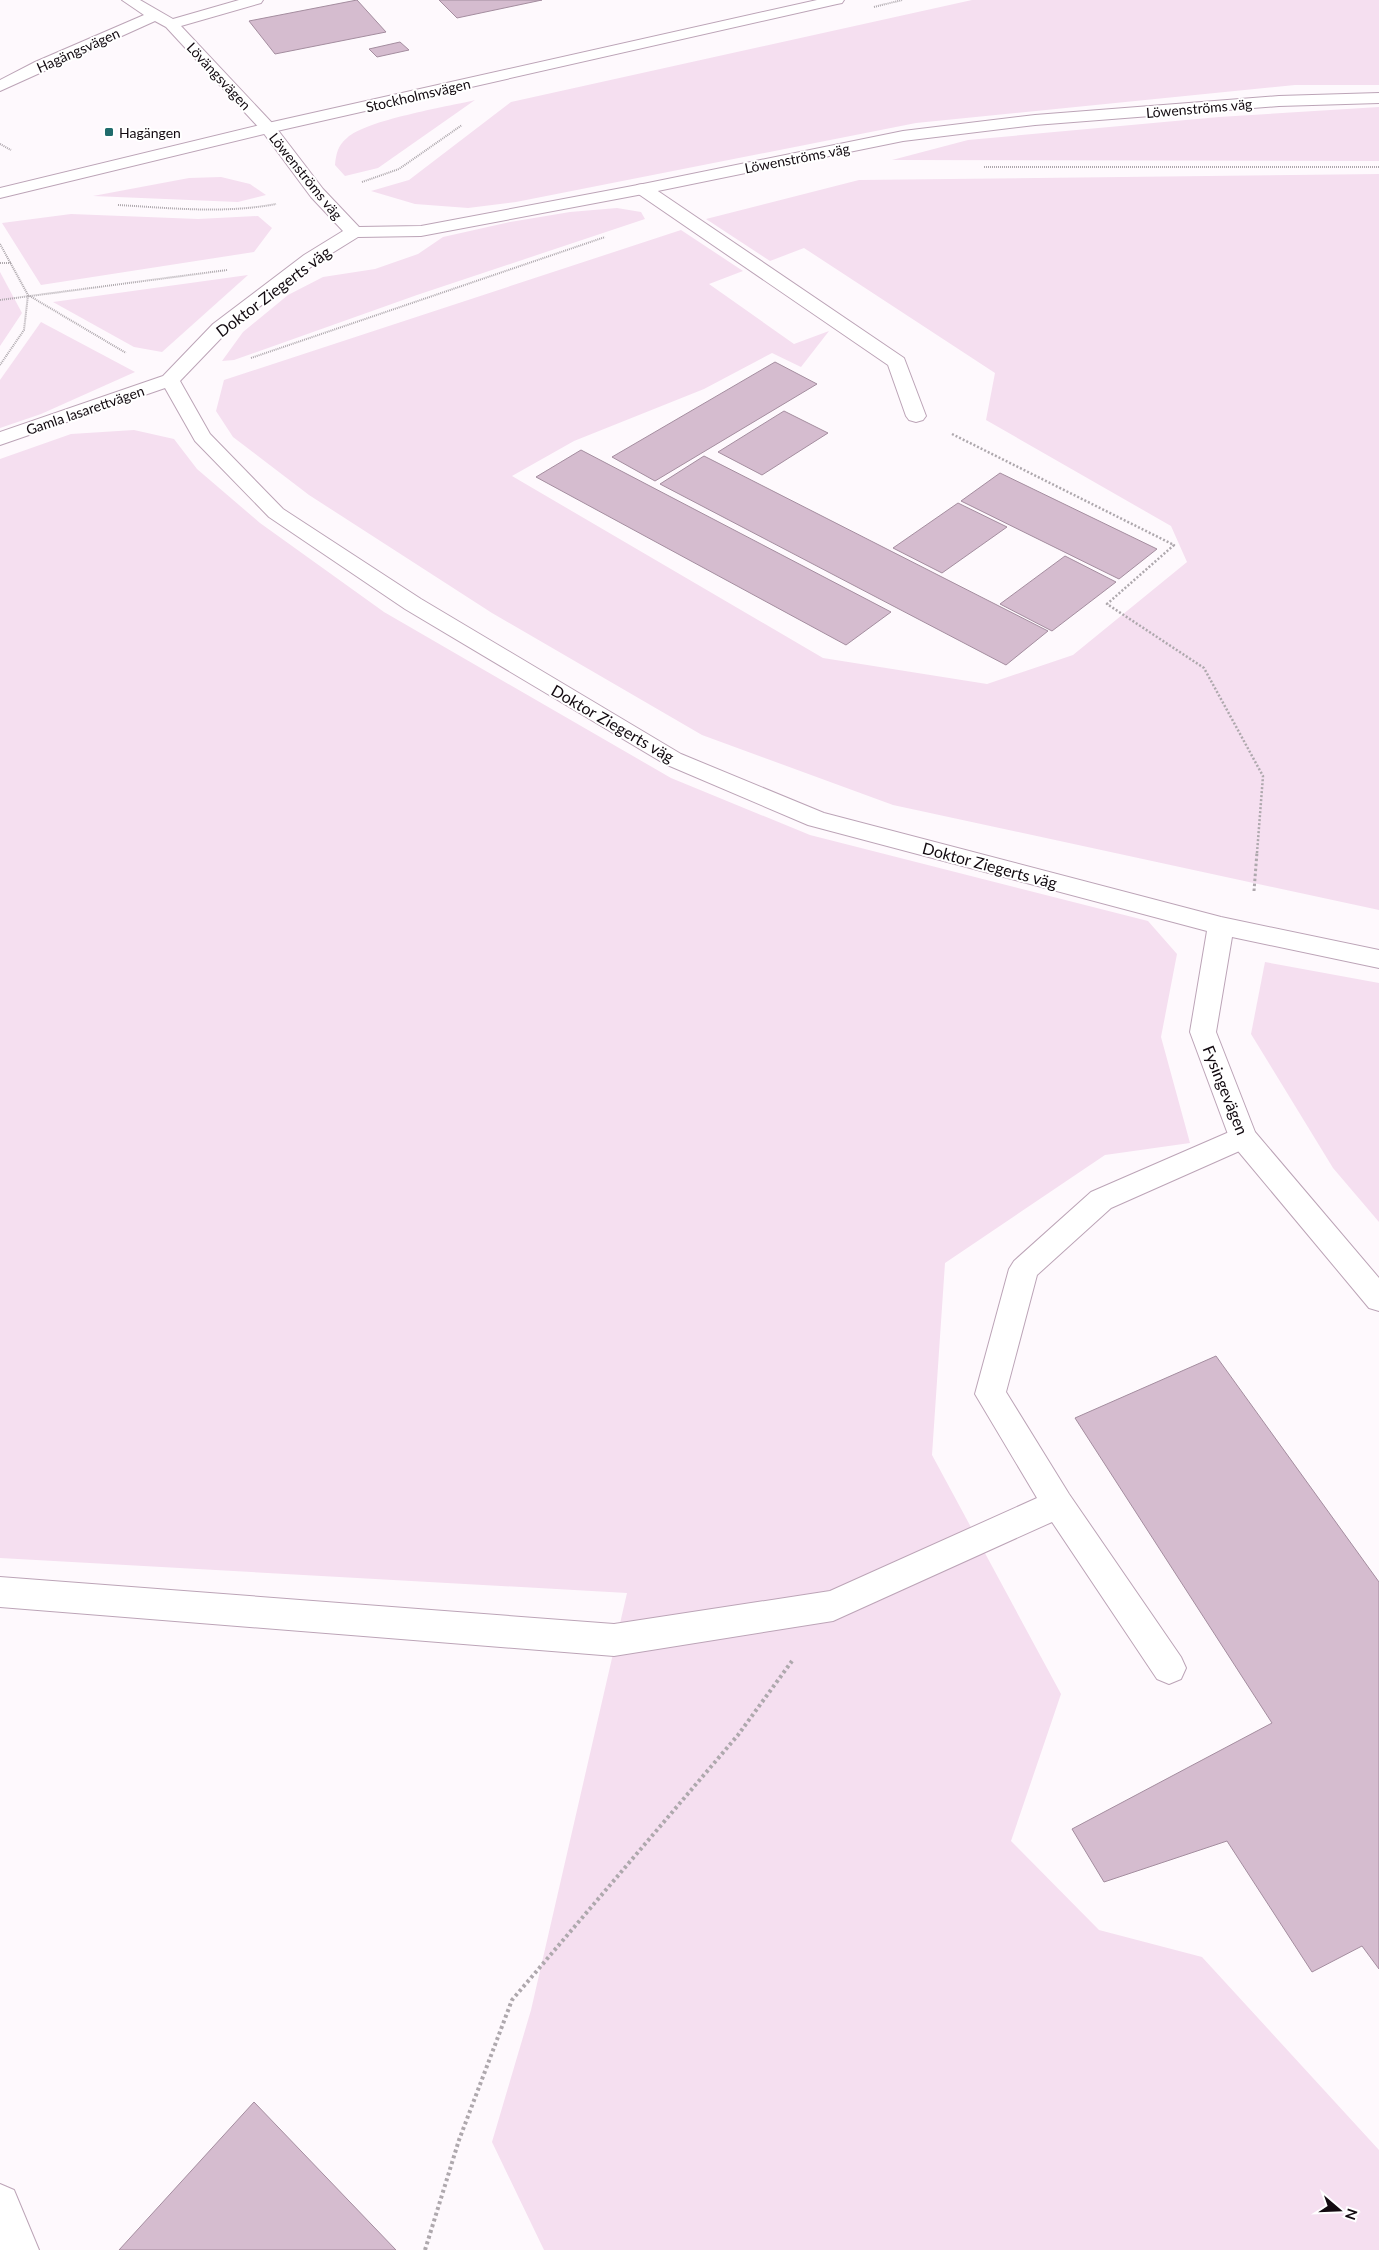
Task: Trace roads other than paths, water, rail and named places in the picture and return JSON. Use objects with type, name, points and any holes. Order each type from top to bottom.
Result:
[{"type":"street","name":"Lövängsvägen","points":[[131,0],[171,24],[268,128]]},
{"type":"street","name":"Lövängsvägen","points":[[171,24],[256,0]]},
{"type":"street","name":"Stockholmsvägen","points":[[0,193],[268,128],[837,0]]},
{"type":"street","name":"Hagängsvägen","points":[[0,86],[157,15]]},
{"type":"street","name":"Löwenströms väg","points":[[268,128],[317,193],[354,232],[421,231],[643,189],[903,136],[1065,118],[1279,101],[1379,98]]},
{"type":"street","points":[[643,189],[897,362],[916,416]]},
{"type":"street","name":"Doktor Ziegerts väg","points":[[354,232],[310,259],[220,328],[170,380],[202,437],[276,513],[413,604],[673,759],[817,819],[1220,926],[1379,959]]},
{"type":"street","name":"Gamla lasarettvägen","points":[[0,439],[170,380]]},
{"type":"street","name":"Fysingevägen","points":[[1220,926],[1203,1032],[1243,1137],[1379,1299]]},
{"type":"street","points":[[1169,1668],[1058,1504],[990,1394],[1024,1269],[1101,1200],[1243,1137]]},
{"type":"street","points":[[0,1592],[614,1640],[832,1606],[1058,1504]]},
{"type":"street","points":[[0,2204],[19,2250]]},
{"type":"place","name":"Hagängen","points":[[109,132]]}]
